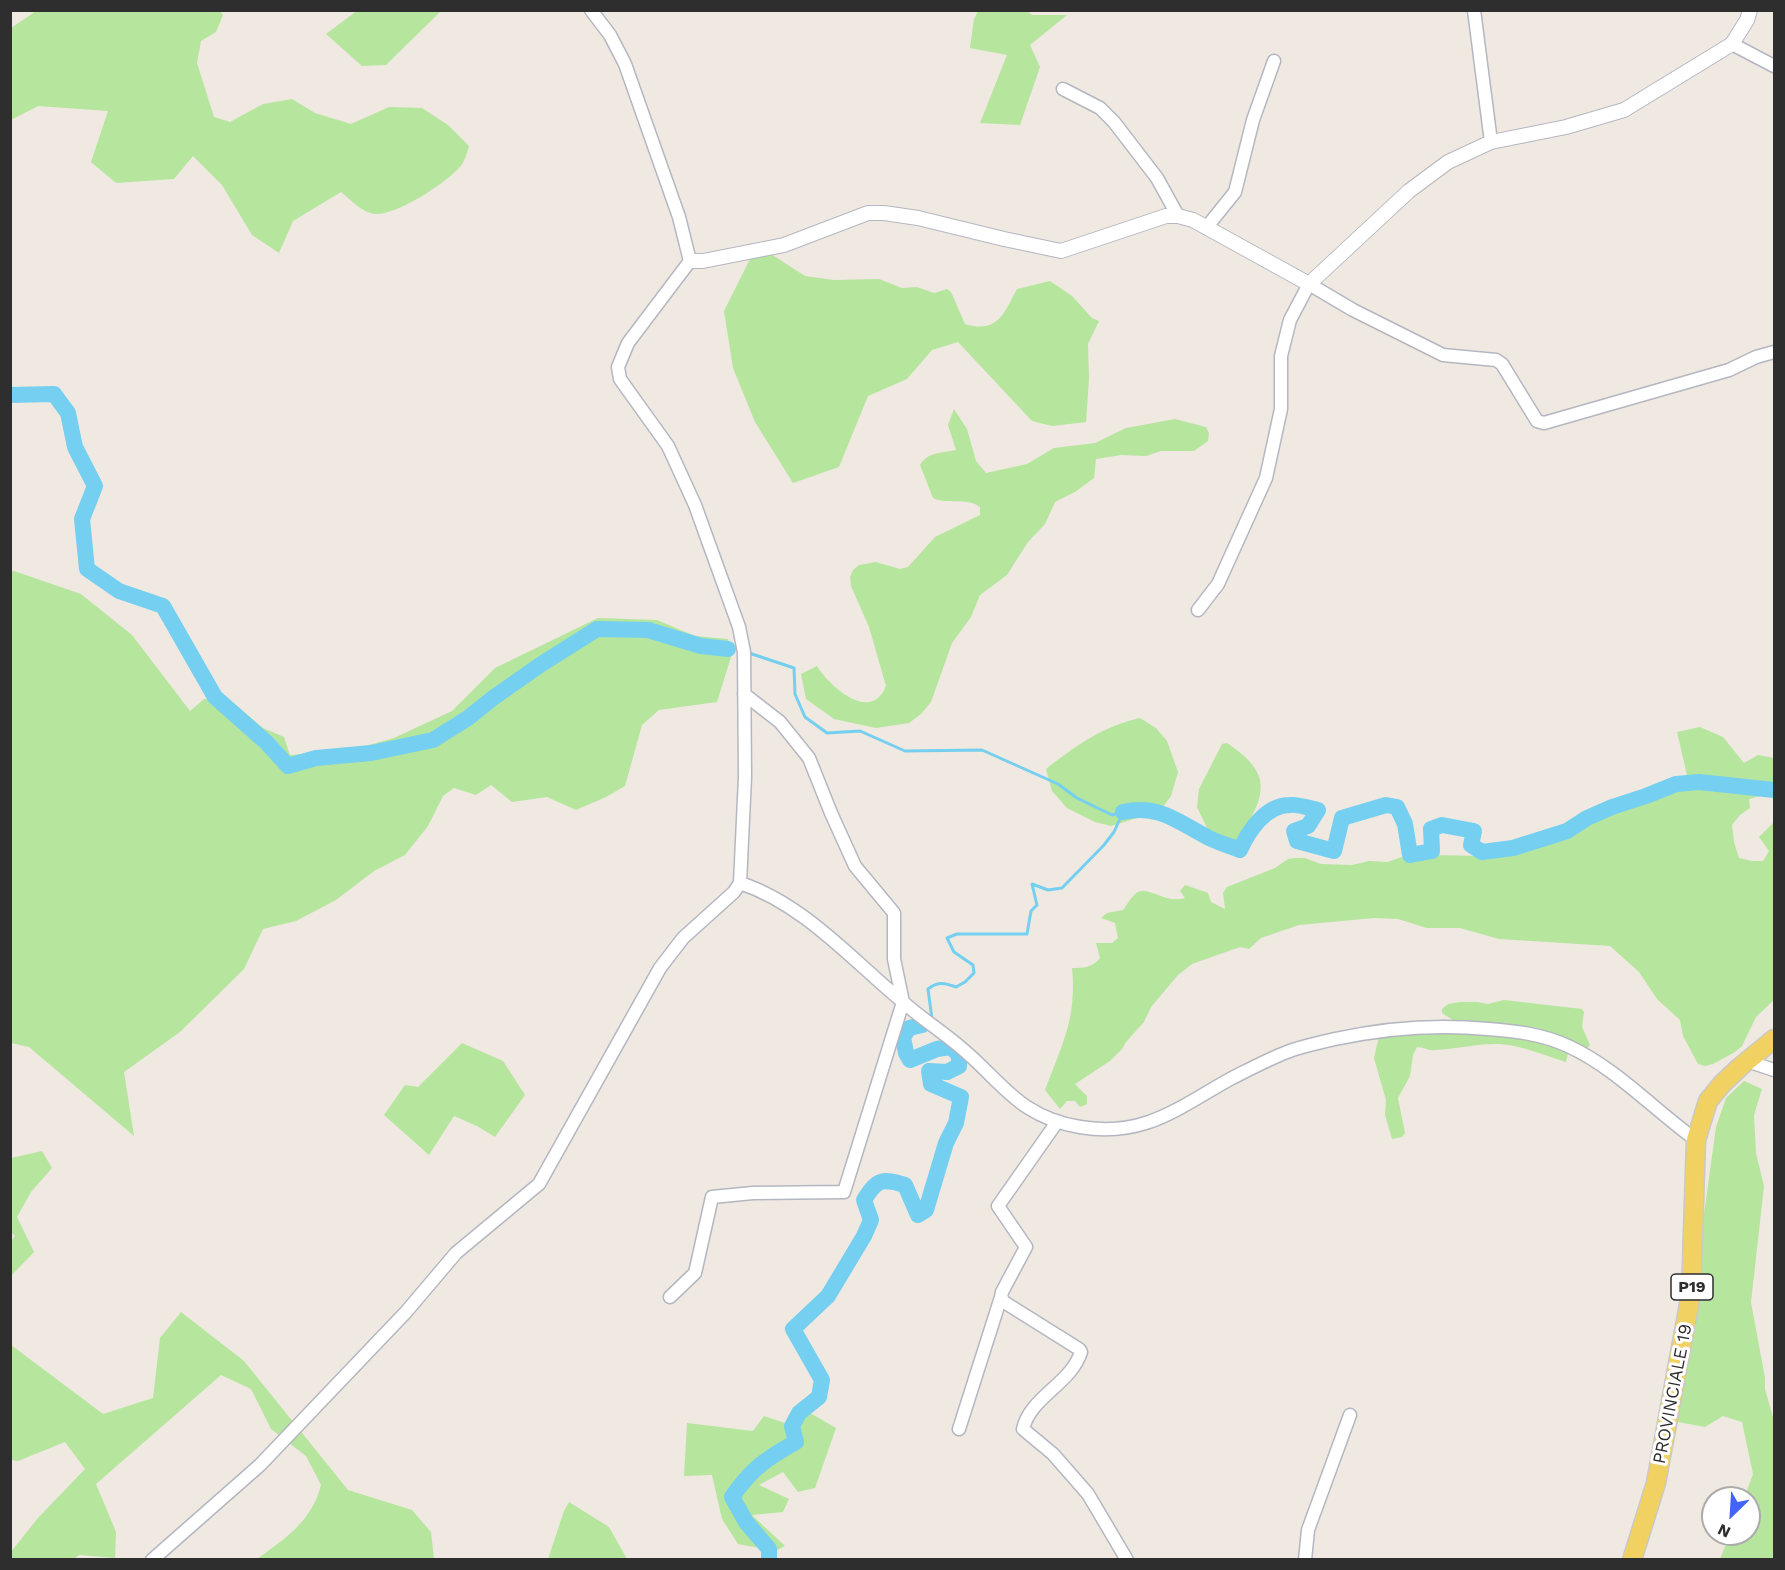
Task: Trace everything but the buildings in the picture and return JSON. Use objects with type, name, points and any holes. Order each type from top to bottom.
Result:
[{"type":"main road","name":"PROVINCIALE 19","points":[[1632,1560],[1656,1483],[1691,1294],[1696,1140],[1708,1101],[1722,1084],[1774,1039]]},
{"type":"street","points":[[152,1560],[260,1464],[406,1312],[456,1253],[539,1184],[660,968],[683,938],[740,884],[746,777],[744,652],[739,627],[695,505],[668,447],[620,378],[618,367],[628,343],[690,261],[680,217],[625,64],[610,35],[591,10]]},
{"type":"street","points":[[1474,10],[1491,142]]},
{"type":"street","points":[[1198,610],[1218,584],[1266,478],[1281,409],[1281,356],[1290,320],[1309,284],[1384,213],[1432,172],[1460,155],[1491,142],[1566,127],[1624,110],[1732,45],[1747,20],[1750,10]]},
{"type":"street","points":[[1732,45],[1774,66]]},
{"type":"street","points":[[1206,228],[1234,192],[1253,120],[1275,61]]},
{"type":"street","points":[[1063,89],[1100,108],[1114,122],[1157,178],[1178,216]]},
{"type":"street","points":[[690,261],[703,261],[784,244],[868,213],[918,218],[1062,251],[1166,216],[1178,216],[1206,228],[1353,310],[1443,355],[1496,360],[1502,364],[1537,421],[1544,423],[1729,370],[1756,357],[1774,352]]},
{"type":"street","points":[[670,1297],[695,1273],[712,1197],[753,1193],[844,1192],[903,1002],[894,959],[894,913],[855,867],[809,758],[780,722],[744,694]]},
{"type":"street","points":[[740,884],[759,890],[812,923],[903,1002],[958,1045],[1019,1102],[1036,1114],[1057,1122],[1083,1128],[1115,1129],[1142,1125],[1159,1120],[1234,1077],[1288,1052],[1314,1044],[1384,1030],[1465,1027],[1535,1034],[1569,1046],[1633,1088],[1696,1140]]},
{"type":"street","points":[[1747,1061],[1774,1070]]},
{"type":"street","points":[[959,1429],[1002,1292],[1026,1247],[998,1206],[1057,1122]]},
{"type":"street","points":[[1001,1297],[1004,1302],[1079,1348],[1081,1352],[1068,1375],[1032,1410],[1023,1429],[1053,1454],[1088,1494],[1127,1560]]},
{"type":"street","points":[[1305,1560],[1308,1530],[1350,1415]]},
{"type":"green space","points":[[358,10],[441,11],[386,65],[362,66],[326,34]]},
{"type":"green space","points":[[36,11],[220,11],[223,15],[216,32],[201,41],[197,63],[214,117],[230,122],[263,104],[292,99],[315,113],[351,124],[389,107],[422,108],[448,125],[469,146],[467,154],[460,167],[443,182],[421,197],[386,213],[376,214],[366,211],[341,192],[293,221],[279,253],[252,235],[222,185],[193,156],[174,179],[116,183],[91,162],[108,111],[38,106],[11,120],[11,28]]},
{"type":"green space","points":[[978,11],[1027,11],[1032,15],[1067,15],[1030,45],[1040,67],[1020,125],[980,123],[1007,55],[970,48],[974,19]]},
{"type":"green space","points":[[757,245],[805,276],[834,280],[879,279],[902,288],[917,287],[934,293],[947,289],[951,292],[965,324],[976,326],[993,324],[999,319],[1017,289],[1050,281],[1072,296],[1092,318],[1099,321],[1088,344],[1089,379],[1086,422],[1052,426],[1032,421],[958,342],[932,350],[907,379],[868,396],[839,467],[793,483],[755,422],[733,368],[724,311]]},
{"type":"green space","points":[[954,409],[967,429],[976,461],[986,473],[1027,464],[1054,448],[1095,443],[1126,428],[1175,419],[1206,427],[1209,433],[1208,441],[1194,451],[1161,451],[1146,456],[1121,455],[1096,459],[1094,478],[1075,492],[1055,502],[1045,524],[1028,542],[1007,575],[980,595],[971,617],[952,643],[931,702],[921,714],[909,723],[876,728],[834,719],[806,699],[801,674],[817,666],[840,691],[861,702],[871,702],[879,697],[886,686],[869,627],[851,586],[850,577],[853,570],[859,565],[876,562],[900,569],[908,567],[935,537],[980,515],[980,507],[975,504],[933,498],[920,465],[931,455],[956,450],[948,425]]},
{"type":"green space","points":[[14,571],[81,594],[132,635],[190,711],[204,699],[228,698],[263,728],[284,737],[290,755],[351,750],[394,738],[452,711],[495,668],[598,618],[657,620],[695,636],[728,639],[731,657],[717,702],[659,710],[642,725],[625,786],[576,810],[547,797],[512,802],[491,785],[476,795],[454,788],[443,796],[428,826],[405,855],[374,871],[336,900],[296,921],[263,929],[244,969],[180,1032],[124,1072],[134,1136],[29,1047],[11,1043],[10,572]]},
{"type":"green space","points":[[1140,718],[1156,728],[1167,741],[1178,772],[1171,796],[1160,811],[1111,826],[1095,822],[1067,808],[1052,791],[1046,769],[1068,752],[1101,732]]},
{"type":"green space","points":[[1700,727],[1723,737],[1744,763],[1758,755],[1774,758],[1774,797],[1768,794],[1749,799],[1750,808],[1732,825],[1739,858],[1763,861],[1769,851],[1759,837],[1774,822],[1774,1000],[1756,1017],[1742,1046],[1735,1052],[1713,1064],[1705,1066],[1698,1064],[1683,1036],[1680,1020],[1657,999],[1639,972],[1610,946],[1499,939],[1460,928],[1427,928],[1398,919],[1374,918],[1299,925],[1261,938],[1249,949],[1240,947],[1192,964],[1178,975],[1151,1007],[1144,1022],[1122,1049],[1110,1061],[1075,1084],[1087,1096],[1087,1104],[1080,1107],[1075,1101],[1067,1101],[1060,1109],[1045,1090],[1067,1031],[1072,1002],[1072,968],[1091,966],[1100,958],[1096,943],[1112,943],[1118,938],[1115,923],[1101,918],[1107,913],[1123,910],[1138,892],[1147,892],[1172,899],[1185,898],[1180,891],[1185,885],[1208,893],[1211,902],[1225,909],[1223,893],[1227,887],[1275,868],[1288,859],[1305,858],[1321,864],[1352,865],[1369,861],[1387,862],[1402,857],[1484,856],[1533,848],[1603,815],[1679,788],[1687,775],[1677,732]]},
{"type":"green space","points":[[1227,743],[1253,766],[1259,776],[1261,787],[1255,810],[1240,839],[1231,842],[1208,830],[1197,807],[1199,789],[1222,744]]},
{"type":"green space","points":[[1504,1000],[1582,1009],[1584,1012],[1582,1027],[1590,1045],[1587,1049],[1538,1028],[1489,1022],[1456,1022],[1442,1013],[1442,1009],[1448,1004],[1477,1002],[1488,1004]]},
{"type":"green space","points":[[1422,1031],[1509,1035],[1562,1047],[1568,1053],[1566,1062],[1500,1044],[1433,1050],[1417,1047],[1413,1055],[1410,1076],[1398,1098],[1405,1133],[1402,1137],[1392,1139],[1385,1115],[1386,1100],[1374,1058],[1379,1036]]},
{"type":"green space","points":[[462,1043],[503,1061],[525,1095],[495,1137],[454,1116],[429,1155],[384,1115],[405,1085],[418,1087]]},
{"type":"green space","points":[[1744,1081],[1762,1089],[1754,1115],[1756,1153],[1764,1186],[1751,1302],[1765,1389],[1774,1421],[1774,1559],[1720,1559],[1725,1546],[1761,1546],[1761,1486],[1748,1486],[1753,1474],[1742,1422],[1723,1416],[1705,1427],[1667,1420],[1692,1301],[1716,1127],[1726,1098]]},
{"type":"green space","points":[[42,1151],[52,1168],[31,1192],[17,1217],[34,1252],[11,1276],[11,1241],[15,1236],[11,1232],[11,1158]]},
{"type":"green space","points":[[181,1312],[244,1361],[348,1490],[412,1510],[431,1532],[434,1559],[257,1559],[287,1536],[304,1519],[317,1498],[321,1485],[306,1456],[271,1429],[251,1389],[221,1375],[96,1484],[116,1532],[115,1558],[79,1555],[74,1559],[11,1560],[10,1553],[38,1518],[85,1469],[65,1442],[18,1461],[11,1460],[11,1345],[103,1414],[153,1398],[160,1338]]},
{"type":"green space","points":[[798,1406],[836,1428],[815,1488],[798,1492],[783,1472],[759,1485],[789,1499],[783,1512],[752,1515],[785,1546],[775,1551],[738,1544],[722,1519],[712,1475],[684,1476],[687,1423],[753,1431],[764,1416],[785,1423]]},
{"type":"green space","points":[[569,1502],[609,1527],[627,1559],[548,1559]]},
{"type":"waterway","points":[[10,395],[54,394],[68,413],[75,447],[95,486],[82,519],[87,569],[119,591],[163,606],[215,697],[267,743],[288,766],[316,758],[371,753],[433,740],[468,718],[540,665],[597,629],[648,630],[701,646],[728,649]]},
{"type":"waterway","points":[[746,652],[794,668],[795,694],[805,717],[827,733],[860,731],[905,751],[982,750],[1058,784],[1077,798],[1112,815],[1123,812]]},
{"type":"waterway","points":[[1123,812],[1136,810],[1158,812],[1213,840],[1240,850],[1253,827],[1266,814],[1281,806],[1300,806],[1318,810],[1308,826],[1294,831],[1297,841],[1334,851],[1342,818],[1386,805],[1397,807],[1405,824],[1410,855],[1432,851],[1431,829],[1442,825],[1474,831],[1471,845],[1482,852],[1513,848],[1567,831],[1587,818],[1612,807],[1676,784],[1699,782],[1774,790]]},
{"type":"waterway","points":[[932,1019],[928,989],[942,984],[956,987],[974,973],[973,965],[954,952],[947,938],[957,934],[1027,934],[1031,911],[1037,905],[1032,884],[1048,890],[1062,888],[1104,845],[1114,832],[1123,812]]},
{"type":"waterway","points":[[769,1560],[769,1549],[746,1522],[732,1497],[760,1465],[796,1442],[792,1426],[799,1413],[819,1397],[822,1380],[793,1329],[828,1296],[864,1236],[871,1220],[864,1200],[877,1184],[891,1181],[905,1185],[918,1215],[926,1210],[946,1143],[956,1123],[961,1097],[931,1084],[929,1071],[947,1072],[959,1066],[959,1055],[951,1047],[937,1049],[910,1060],[903,1037],[909,1028],[922,1025]]}]
